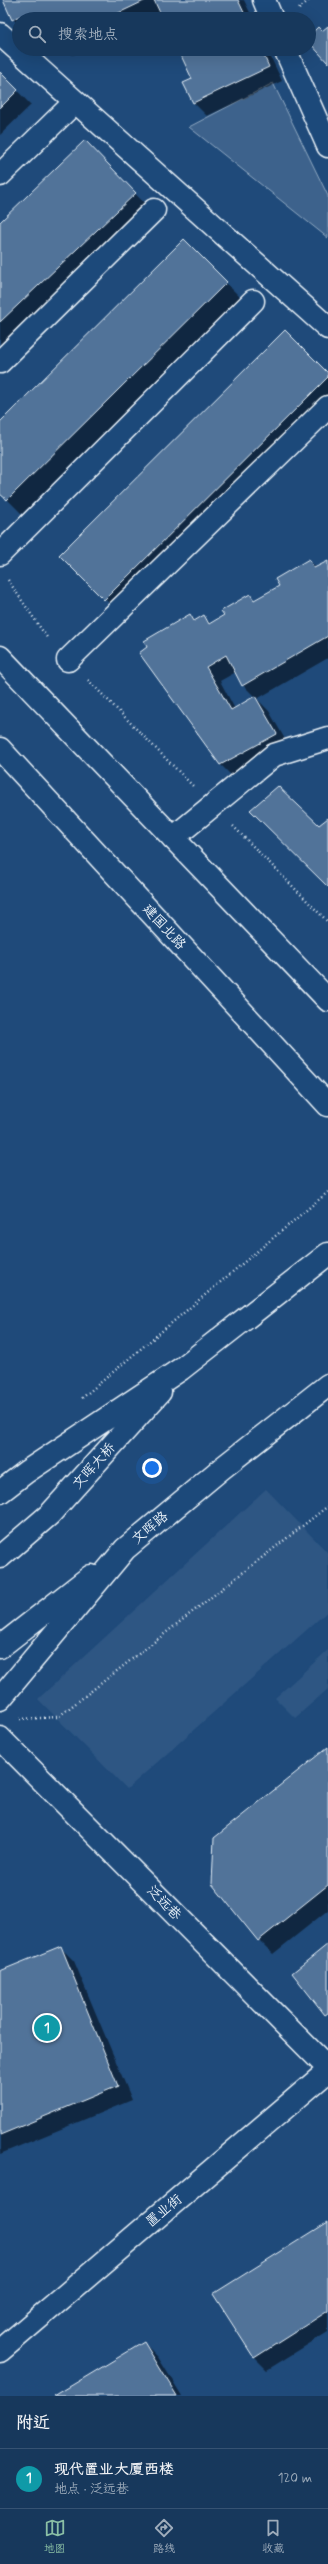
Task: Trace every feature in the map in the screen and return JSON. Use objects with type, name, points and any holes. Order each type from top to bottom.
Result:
[{"type":"main road","points":[[264,0],[269,12]]},
{"type":"main road","points":[[0,34],[12,45]]},
{"type":"main road","points":[[24,56],[328,328]]},
{"type":"main road","points":[[288,56],[328,146]]},
{"type":"main road","points":[[0,175],[75,102]]},
{"type":"main road","points":[[0,362],[154,210]]},
{"type":"main road","points":[[2,564],[253,301]]},
{"type":"main road","points":[[68,660],[328,407]]},
{"type":"main road","points":[[0,657],[328,1000]]},
{"type":"main road","points":[[173,838],[274,755],[328,738]]},
{"type":"main road","name":"建国北路","points":[[0,749],[328,1105]]},
{"type":"main road","points":[[0,1492],[26,1472],[181,1368],[328,1254]]},
{"type":"main road","name":"文晖大桥","points":[[0,1557],[50,1514],[181,1368]]},
{"type":"main road","name":"文晖路","points":[[0,1699],[125,1549],[221,1469],[328,1385]]},
{"type":"main road","points":[[0,1647],[125,1549]]},
{"type":"main road","name":"泛远巷","points":[[0,1738],[328,2069]]},
{"type":"main road","name":"置业街","points":[[0,2351],[328,2069]]},
{"type":"path","points":[[2,564],[48,640],[328,922]]},
{"type":"path","points":[[79,1401],[328,1192]]},
{"type":"path","points":[[15,1719],[58,1717],[328,1506]]},
{"type":"shaded area","points":[[273,83],[328,196],[328,238],[189,127]]},
{"type":"shaded area","points":[[266,1489],[328,1553],[328,1611],[127,1789],[38,1699]]},
{"type":"shaded area","points":[[328,1650],[328,1689],[295,1718],[275,1698]]},
{"type":"building","points":[[3,0],[146,0],[121,12],[12,12],[12,20]]},
{"type":"building","points":[[154,0],[238,0],[244,12],[160,12]]},
{"type":"building","points":[[328,26],[328,63],[316,50],[316,29],[318,27],[322,31]]},
{"type":"building","points":[[181,56],[264,56],[269,67],[193,103],[183,83],[192,79]]},
{"type":"building","points":[[0,72],[18,90],[0,108]]},
{"type":"building","points":[[85,140],[136,193],[0,322],[0,222]]},
{"type":"building","points":[[184,239],[227,282],[7,500],[0,494],[0,422]]},
{"type":"building","points":[[285,330],[328,373],[328,377],[104,600],[59,555]]},
{"type":"building","points":[[309,559],[314,568],[328,561],[328,636],[242,686],[226,655],[206,667],[231,710],[255,696],[277,734],[220,765],[139,653],[147,647],[144,641],[190,614],[194,621],[204,615],[209,624],[224,615],[221,611],[250,594],[254,600],[279,586],[275,579]]},
{"type":"building","points":[[278,786],[319,825],[328,818],[328,887],[250,810]]},
{"type":"building","points":[[328,1747],[328,1885],[258,1941],[212,1884],[214,1838]]},
{"type":"building","points":[[328,1944],[328,2013],[325,2015],[292,1973]]},
{"type":"building","points":[[61,1946],[118,2086],[0,2135],[0,1971]]},
{"type":"building","points":[[328,2222],[328,2311],[254,2358],[213,2294]]},
{"type":"building","points":[[144,2342],[177,2396],[54,2396]]},
{"type":"place","name":"现代置业大厦西楼","points":[[47,2028]]}]
